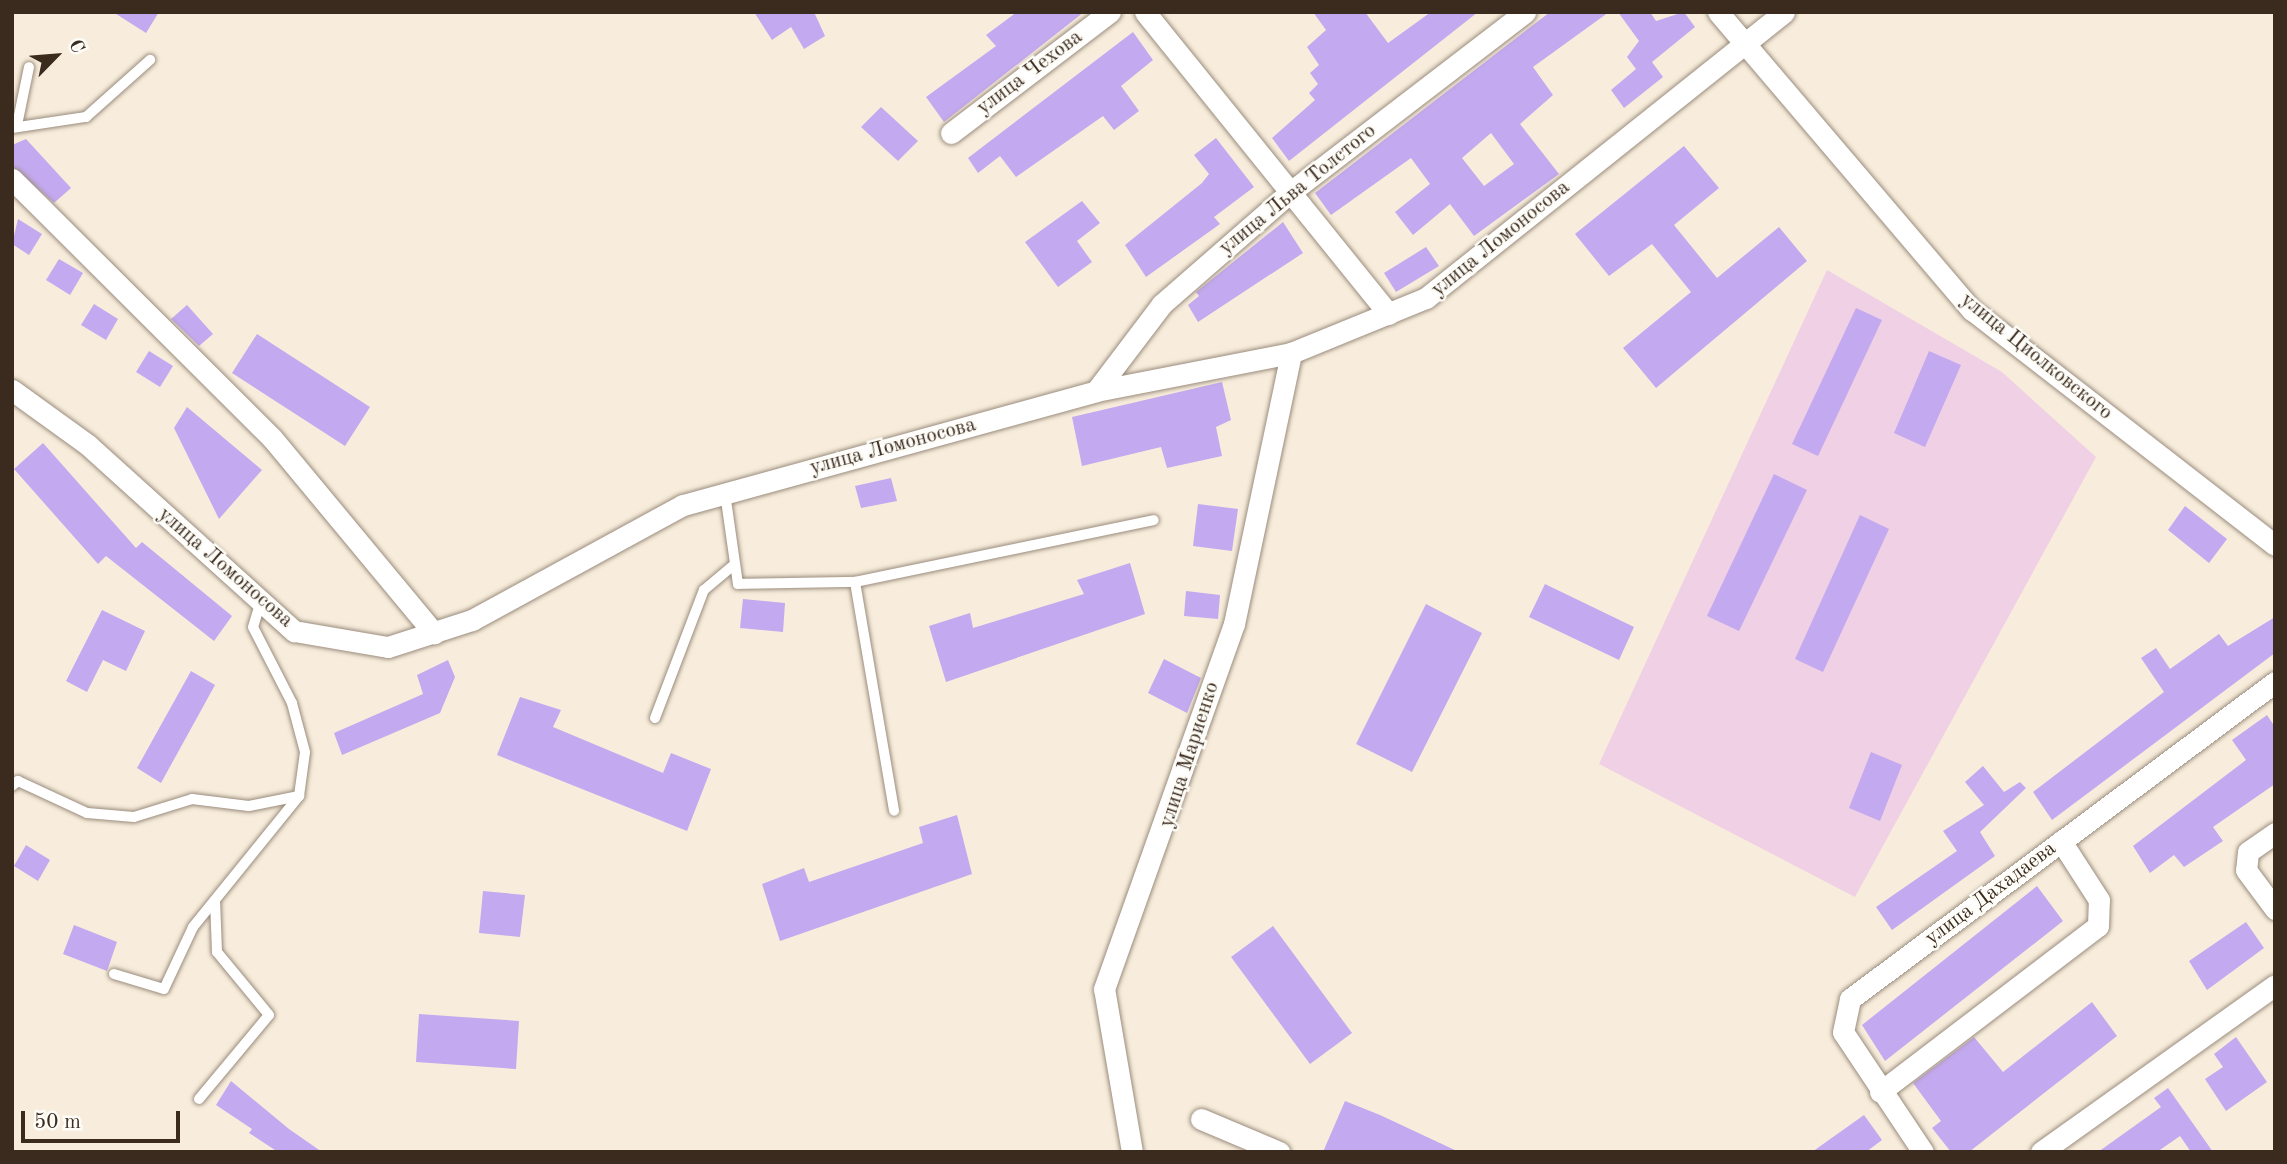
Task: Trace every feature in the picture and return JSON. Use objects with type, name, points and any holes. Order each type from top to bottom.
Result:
[{"type":"street","name":"улица Чехова","points":[[951,133],[1110,12]]},
{"type":"street","points":[[1145,12],[1288,194],[1389,314]]},
{"type":"street","name":"улица Льва Толстого","points":[[1096,391],[1161,304],[1288,194],[1525,12]]},
{"type":"street","name":"улица Циолковского","points":[[1717,12],[1972,310],[2275,545]]},
{"type":"street","name":"улица Ломоносова","points":[[12,390],[88,445],[294,631],[388,647],[472,620],[683,505],[1096,391],[1291,353],[1426,299],[1784,12]]},
{"type":"street","points":[[12,179],[272,438],[434,632]]},
{"type":"street","name":"улица Мариенко","points":[[1132,1152],[1104,989],[1234,624],[1291,353]]},
{"type":"street","name":"улица Дахадаева","points":[[1923,1152],[1880,1092],[1843,1032],[1850,999],[2275,682]]},
{"type":"street","points":[[2275,833],[2248,852],[2246,870],[2275,909]]},
{"type":"street","points":[[1880,1092],[2098,926],[2099,900],[2061,841]]},
{"type":"street","points":[[2041,1152],[2275,985]]},
{"type":"street","points":[[1201,1119],[1279,1152]]},
{"type":"lane","points":[[29,67],[15,126],[86,117],[150,60]]},
{"type":"lane","points":[[725,493],[737,584],[855,582],[1154,520]]},
{"type":"lane","points":[[655,718],[704,590],[735,564]]},
{"type":"lane","points":[[855,582],[894,811]]},
{"type":"lane","points":[[114,974],[164,989],[193,928],[299,796],[305,752],[292,703],[253,627],[261,601]]},
{"type":"lane","points":[[12,786],[18,781],[87,813],[134,817],[192,799],[249,806],[299,796]]},
{"type":"lane","points":[[199,1099],[269,1015],[217,953],[215,900]]},
{"type":"shaded area","points":[[1827,270],[2002,372],[2096,457],[1855,897],[1599,764]]},
{"type":"building","points":[[113,12],[159,12],[146,33]]},
{"type":"building","points":[[754,12],[814,12],[825,36],[804,49],[791,27],[772,40]]},
{"type":"building","points":[[1017,12],[1084,12],[944,122],[926,97],[996,46],[986,35]]},
{"type":"building","points":[[1313,12],[1365,12],[1388,43],[1431,12],[1478,12],[1289,161],[1272,138],[1315,100],[1309,93],[1318,84],[1310,73],[1319,65],[1307,47],[1326,30]]},
{"type":"building","points":[[1550,12],[1609,12],[1533,67],[1553,95],[1520,124],[1559,174],[1474,236],[1450,204],[1413,235],[1395,212],[1430,184],[1411,158],[1331,215],[1315,193]],"holes":[[[1491,133],[1514,164],[1484,186],[1462,158]]]},
{"type":"building","points":[[1618,12],[1650,12],[1656,21],[1684,12],[1695,27],[1652,62],[1663,77],[1624,108],[1611,90],[1636,69],[1627,57],[1639,41]]},
{"type":"building","points":[[1133,32],[1153,60],[1121,86],[1139,111],[1114,130],[1103,116],[1016,177],[1000,156],[978,173],[968,158]]},
{"type":"building","points":[[881,107],[918,141],[898,161],[861,127]]},
{"type":"building","points":[[1216,138],[1254,187],[1214,217],[1220,224],[1146,277],[1125,245],[1202,183],[1209,174],[1194,155]]},
{"type":"building","points":[[26,139],[71,188],[54,203],[12,166],[12,145]]},
{"type":"building","points":[[1684,146],[1719,188],[1674,225],[1717,278],[1779,227],[1807,261],[1656,388],[1623,348],[1691,292],[1652,244],[1609,276],[1575,234]]},
{"type":"building","points":[[1082,201],[1100,223],[1077,241],[1092,262],[1058,287],[1025,242]]},
{"type":"building","points":[[18,219],[42,234],[29,255],[12,244]]},
{"type":"building","points":[[1283,222],[1303,253],[1198,322],[1188,305],[1199,296],[1196,292]]},
{"type":"building","points":[[1426,247],[1439,266],[1396,292],[1384,273]]},
{"type":"building","points":[[59,259],[83,273],[70,295],[46,280]]},
{"type":"building","points":[[94,304],[118,319],[106,340],[81,325]]},
{"type":"building","points":[[187,305],[213,334],[199,346],[171,319]]},
{"type":"building","points":[[1856,308],[1882,320],[1818,456],[1792,444]]},
{"type":"building","points":[[257,334],[370,407],[345,446],[232,373]]},
{"type":"building","points":[[149,351],[173,366],[160,387],[136,372]]},
{"type":"building","points":[[1929,351],[1961,365],[1925,447],[1894,433]]},
{"type":"building","points":[[1222,382],[1231,420],[1216,427],[1222,456],[1167,468],[1161,447],[1082,466],[1072,417]]},
{"type":"building","points":[[187,407],[262,470],[219,519],[174,428]]},
{"type":"building","points":[[43,443],[136,548],[142,542],[232,616],[214,641],[106,556],[98,564],[14,469]]},
{"type":"building","points":[[1774,474],[1807,490],[1739,631],[1707,616]]},
{"type":"building","points":[[891,478],[897,501],[861,508],[855,486]]},
{"type":"building","points":[[1198,504],[1238,509],[1232,551],[1193,546]]},
{"type":"building","points":[[2185,506],[2227,539],[2209,563],[2168,530]]},
{"type":"building","points":[[1860,515],[1889,529],[1823,672],[1795,659]]},
{"type":"building","points":[[1130,563],[1145,614],[946,682],[929,626],[970,613],[973,628],[1084,594],[1077,580]]},
{"type":"building","points":[[1545,584],[1634,627],[1619,660],[1529,617]]},
{"type":"building","points":[[1186,591],[1220,595],[1218,619],[1184,616]]},
{"type":"building","points":[[743,599],[785,603],[783,632],[740,628]]},
{"type":"building","points":[[1426,604],[1482,633],[1412,772],[1356,744]]},
{"type":"building","points":[[102,610],[145,631],[126,671],[103,660],[87,692],[66,681]]},
{"type":"building","points":[[2275,617],[2275,653],[2052,820],[2033,792],[2164,692],[2141,658],[2156,648],[2170,669],[2219,634],[2228,646]]},
{"type":"building","points":[[1164,659],[1201,678],[1187,713],[1148,693]]},
{"type":"building","points":[[448,660],[455,677],[440,713],[342,755],[334,733],[423,694],[417,675]]},
{"type":"building","points":[[191,671],[215,685],[161,783],[137,768]]},
{"type":"building","points":[[520,697],[561,710],[553,727],[663,773],[671,753],[711,769],[687,831],[497,755]]},
{"type":"building","points":[[2267,715],[2275,727],[2275,784],[2213,827],[2223,841],[2184,867],[2174,855],[2150,873],[2133,846],[2246,760],[2232,740]]},
{"type":"building","points":[[1871,752],[1902,765],[1880,821],[1849,808]]},
{"type":"building","points":[[1983,766],[2004,792],[2020,782],[2026,788],[1980,832],[1995,856],[1892,930],[1876,907],[1957,851],[1943,831],[1984,805],[1965,782]]},
{"type":"building","points":[[957,815],[972,874],[780,941],[762,884],[804,868],[809,882],[923,843],[919,827]]},
{"type":"building","points":[[26,845],[50,860],[38,881],[14,866]]},
{"type":"building","points":[[2037,886],[2063,921],[1885,1061],[1862,1025]]},
{"type":"building","points":[[483,891],[525,895],[520,937],[479,933]]},
{"type":"building","points":[[2246,922],[2264,948],[2207,990],[2189,961]]},
{"type":"building","points":[[74,925],[117,942],[107,971],[63,954]]},
{"type":"building","points":[[1273,926],[1352,1033],[1310,1064],[1231,957]]},
{"type":"building","points":[[2092,1002],[2117,1036],[1969,1152],[1951,1152],[1932,1128],[1941,1121],[1913,1083],[1974,1037],[2003,1072]]},
{"type":"building","points":[[419,1014],[519,1021],[516,1069],[416,1062]]},
{"type":"building","points":[[2236,1037],[2267,1082],[2226,1111],[2205,1079],[2223,1067],[2214,1054]]},
{"type":"building","points":[[231,1081],[289,1129],[322,1152],[278,1152],[249,1133],[252,1129],[216,1105]]},
{"type":"building","points":[[2168,1088],[2213,1152],[2191,1152],[2180,1136],[2157,1152],[2098,1152],[2161,1107],[2154,1098]]},
{"type":"building","points":[[1345,1101],[1380,1115],[1459,1152],[1323,1152]]},
{"type":"building","points":[[1864,1115],[1882,1140],[1866,1152],[1812,1152]]}]
